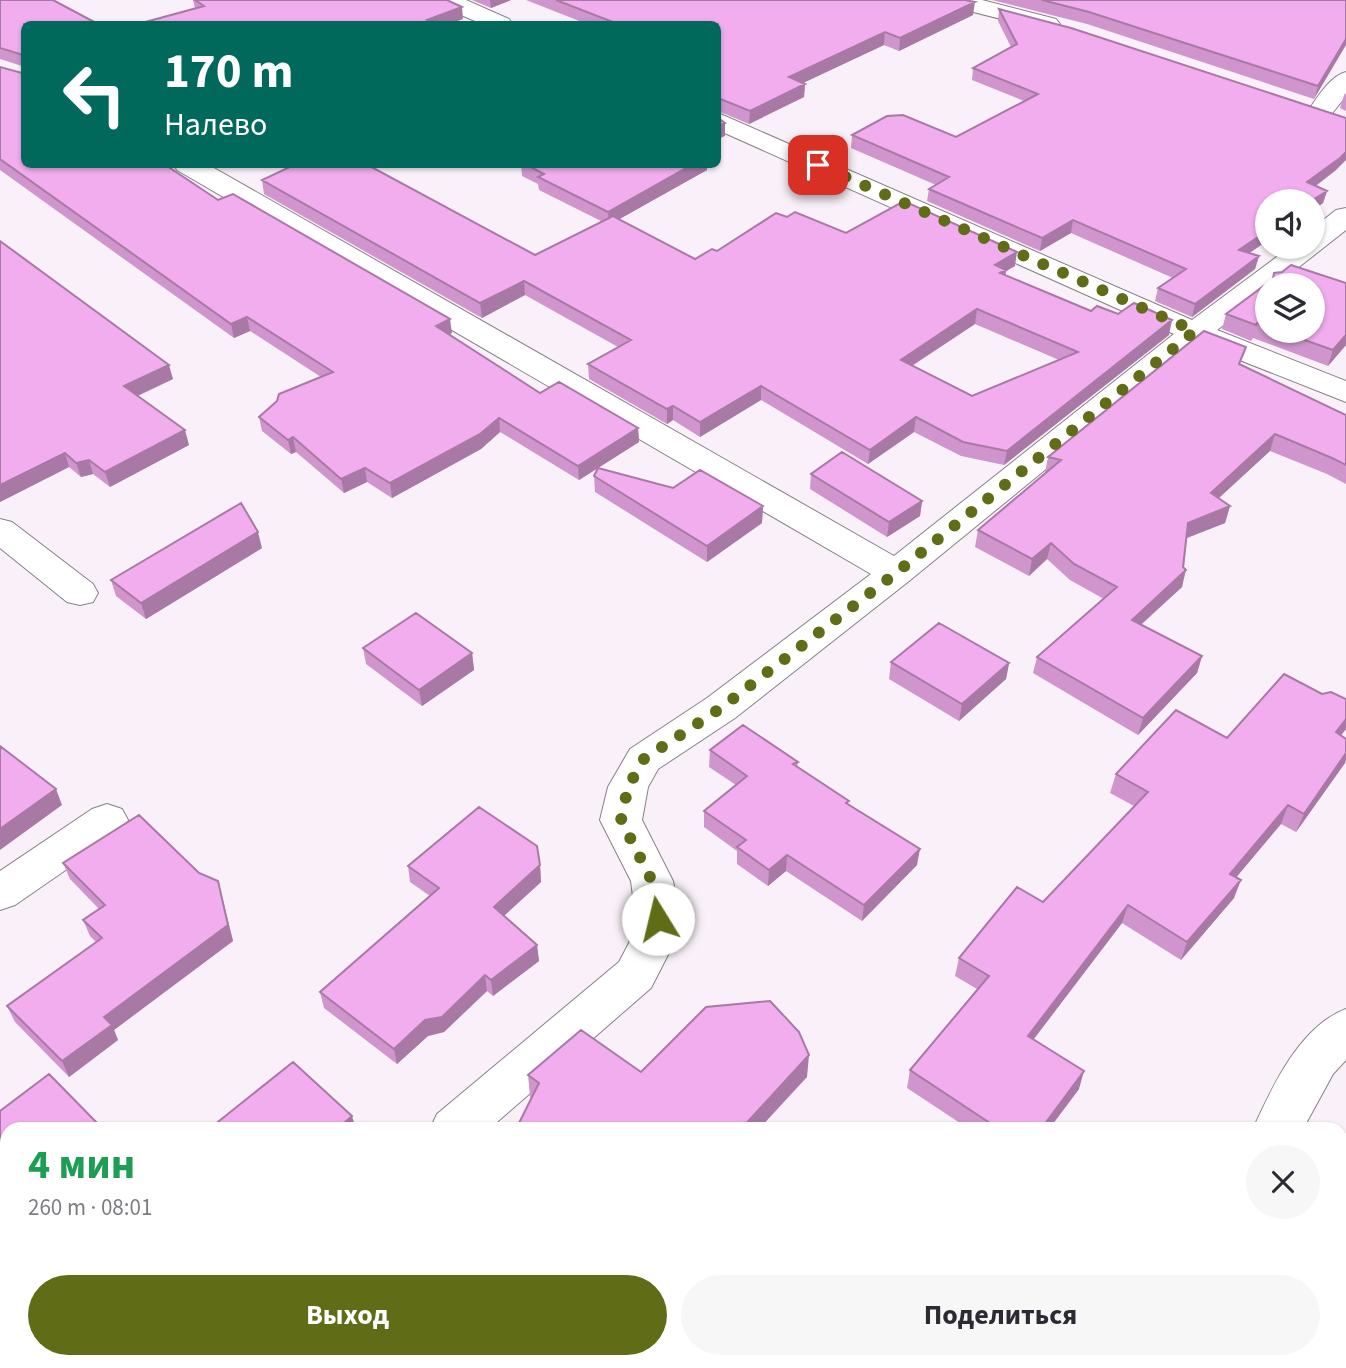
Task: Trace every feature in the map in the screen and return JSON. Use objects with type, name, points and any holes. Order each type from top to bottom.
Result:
[{"type":"street","points":[[446,0],[494,21]]},
{"type":"street","points":[[954,0],[1066,29]]},
{"type":"street","points":[[1321,111],[1346,80]]},
{"type":"street","points":[[1295,103],[1346,121]]},
{"type":"street","points":[[721,122],[1195,331],[1346,392]]},
{"type":"street","points":[[194,168],[896,573]]},
{"type":"street","points":[[1325,233],[1346,216]]},
{"type":"street","points":[[462,1122],[635,975],[651,945],[658,919],[652,881],[621,820],[628,787],[644,759],[721,708],[896,573],[1195,331],[1292,259]]},
{"type":"street","points":[[0,530],[80,593]]},
{"type":"street","points":[[0,893],[107,820]]},
{"type":"street","points":[[1281,1122],[1316,1060],[1346,1029]]},
{"type":"building","points":[[0,0],[53,0],[92,21],[21,21],[21,54],[0,48]]},
{"type":"building","points":[[195,0],[447,0],[462,7],[427,20],[429,21],[149,21],[204,6]]},
{"type":"building","points":[[556,0],[975,2],[900,38],[885,32],[789,77],[805,84],[750,111],[721,99],[721,21],[610,21]]},
{"type":"building","points":[[1042,0],[1346,0],[1346,39],[1318,86],[1089,12]]},
{"type":"building","points":[[999,9],[1071,28],[1346,118],[1346,152],[1307,182],[1323,189],[1255,189],[1255,239],[1239,250],[1255,255],[1255,259],[1195,304],[1158,288],[1186,269],[1073,220],[1042,238],[929,189],[949,177],[852,135],[887,116],[903,115],[956,137],[1038,94],[973,68],[1017,44]]},
{"type":"building","points":[[0,67],[21,73],[21,168],[170,168],[218,200],[233,194],[450,319],[436,326],[540,393],[559,382],[638,428],[578,466],[499,418],[480,434],[390,483],[365,468],[341,479],[293,437],[288,440],[259,417],[277,401],[279,394],[333,372],[247,317],[231,324],[0,159]]},
{"type":"building","points":[[288,168],[373,168],[535,255],[613,216],[695,259],[712,249],[717,251],[776,213],[787,217],[795,212],[846,233],[904,201],[1017,252],[995,265],[1006,270],[1000,273],[1091,311],[1097,306],[1118,314],[1134,303],[1172,320],[1007,451],[963,442],[916,417],[870,450],[761,386],[700,422],[673,406],[667,409],[588,364],[631,340],[524,281],[480,303],[262,180]],"holes":[[[977,309],[1078,352],[972,396],[901,360]]]},
{"type":"building","points":[[533,168],[686,168],[608,212],[538,177],[544,174]]},
{"type":"building","points":[[0,241],[169,365],[124,386],[185,430],[105,472],[89,460],[76,463],[65,453],[0,485]]},
{"type":"building","points":[[1291,265],[1315,273],[1274,273],[1282,272]]},
{"type":"building","points":[[1325,276],[1346,283],[1346,335],[1333,350],[1313,343],[1325,343]]},
{"type":"building","points":[[1255,292],[1255,325],[1226,314]]},
{"type":"building","points":[[1204,331],[1246,347],[1239,364],[1346,415],[1346,465],[1275,434],[1211,493],[1230,506],[1188,523],[1183,567],[1186,570],[1132,620],[1202,656],[1143,718],[1037,657],[1117,587],[1074,564],[1051,543],[1032,559],[978,530],[1061,460],[1048,457]]},
{"type":"building","points":[[842,452],[922,501],[889,522],[811,474]]},
{"type":"building","points":[[598,468],[673,488],[700,470],[763,506],[707,546],[594,476]]},
{"type":"building","points":[[241,503],[258,532],[141,603],[111,580]]},
{"type":"building","points":[[416,613],[472,653],[419,690],[363,648]]},
{"type":"building","points":[[939,623],[1009,663],[962,704],[891,662]]},
{"type":"building","points":[[1284,674],[1322,694],[1331,692],[1346,699],[1346,719],[1336,732],[1346,739],[1346,753],[1304,814],[1288,805],[1230,874],[1241,880],[1187,942],[1128,905],[1028,1036],[1084,1071],[1046,1122],[988,1122],[910,1070],[989,976],[959,958],[1017,887],[1043,902],[1148,792],[1116,774],[1176,710],[1227,738]]},
{"type":"building","points":[[743,725],[798,762],[793,764],[849,801],[846,803],[920,849],[864,905],[787,855],[769,870],[737,847],[746,840],[704,811],[747,776],[710,750]]},
{"type":"building","points":[[0,746],[56,789],[0,829]]},
{"type":"building","points":[[479,807],[537,846],[540,865],[494,907],[537,945],[491,980],[485,975],[442,1017],[425,1020],[394,1049],[320,992],[439,888],[408,866]]},
{"type":"building","points":[[139,815],[199,873],[218,881],[228,925],[104,1017],[112,1025],[62,1061],[7,1006],[102,938],[83,920],[105,905],[63,863]]},
{"type":"building","points":[[770,1001],[799,1032],[809,1055],[747,1122],[520,1122],[539,1083],[528,1075],[581,1030],[641,1072],[706,1007]]},
{"type":"building","points":[[293,1062],[352,1116],[345,1122],[218,1122]]},
{"type":"building","points":[[49,1074],[96,1122],[0,1122],[0,1111]]},
{"type":"route","points":[[658,919],[652,881],[621,820],[628,787],[644,759],[721,708],[896,573],[1195,331],[818,165]]}]
